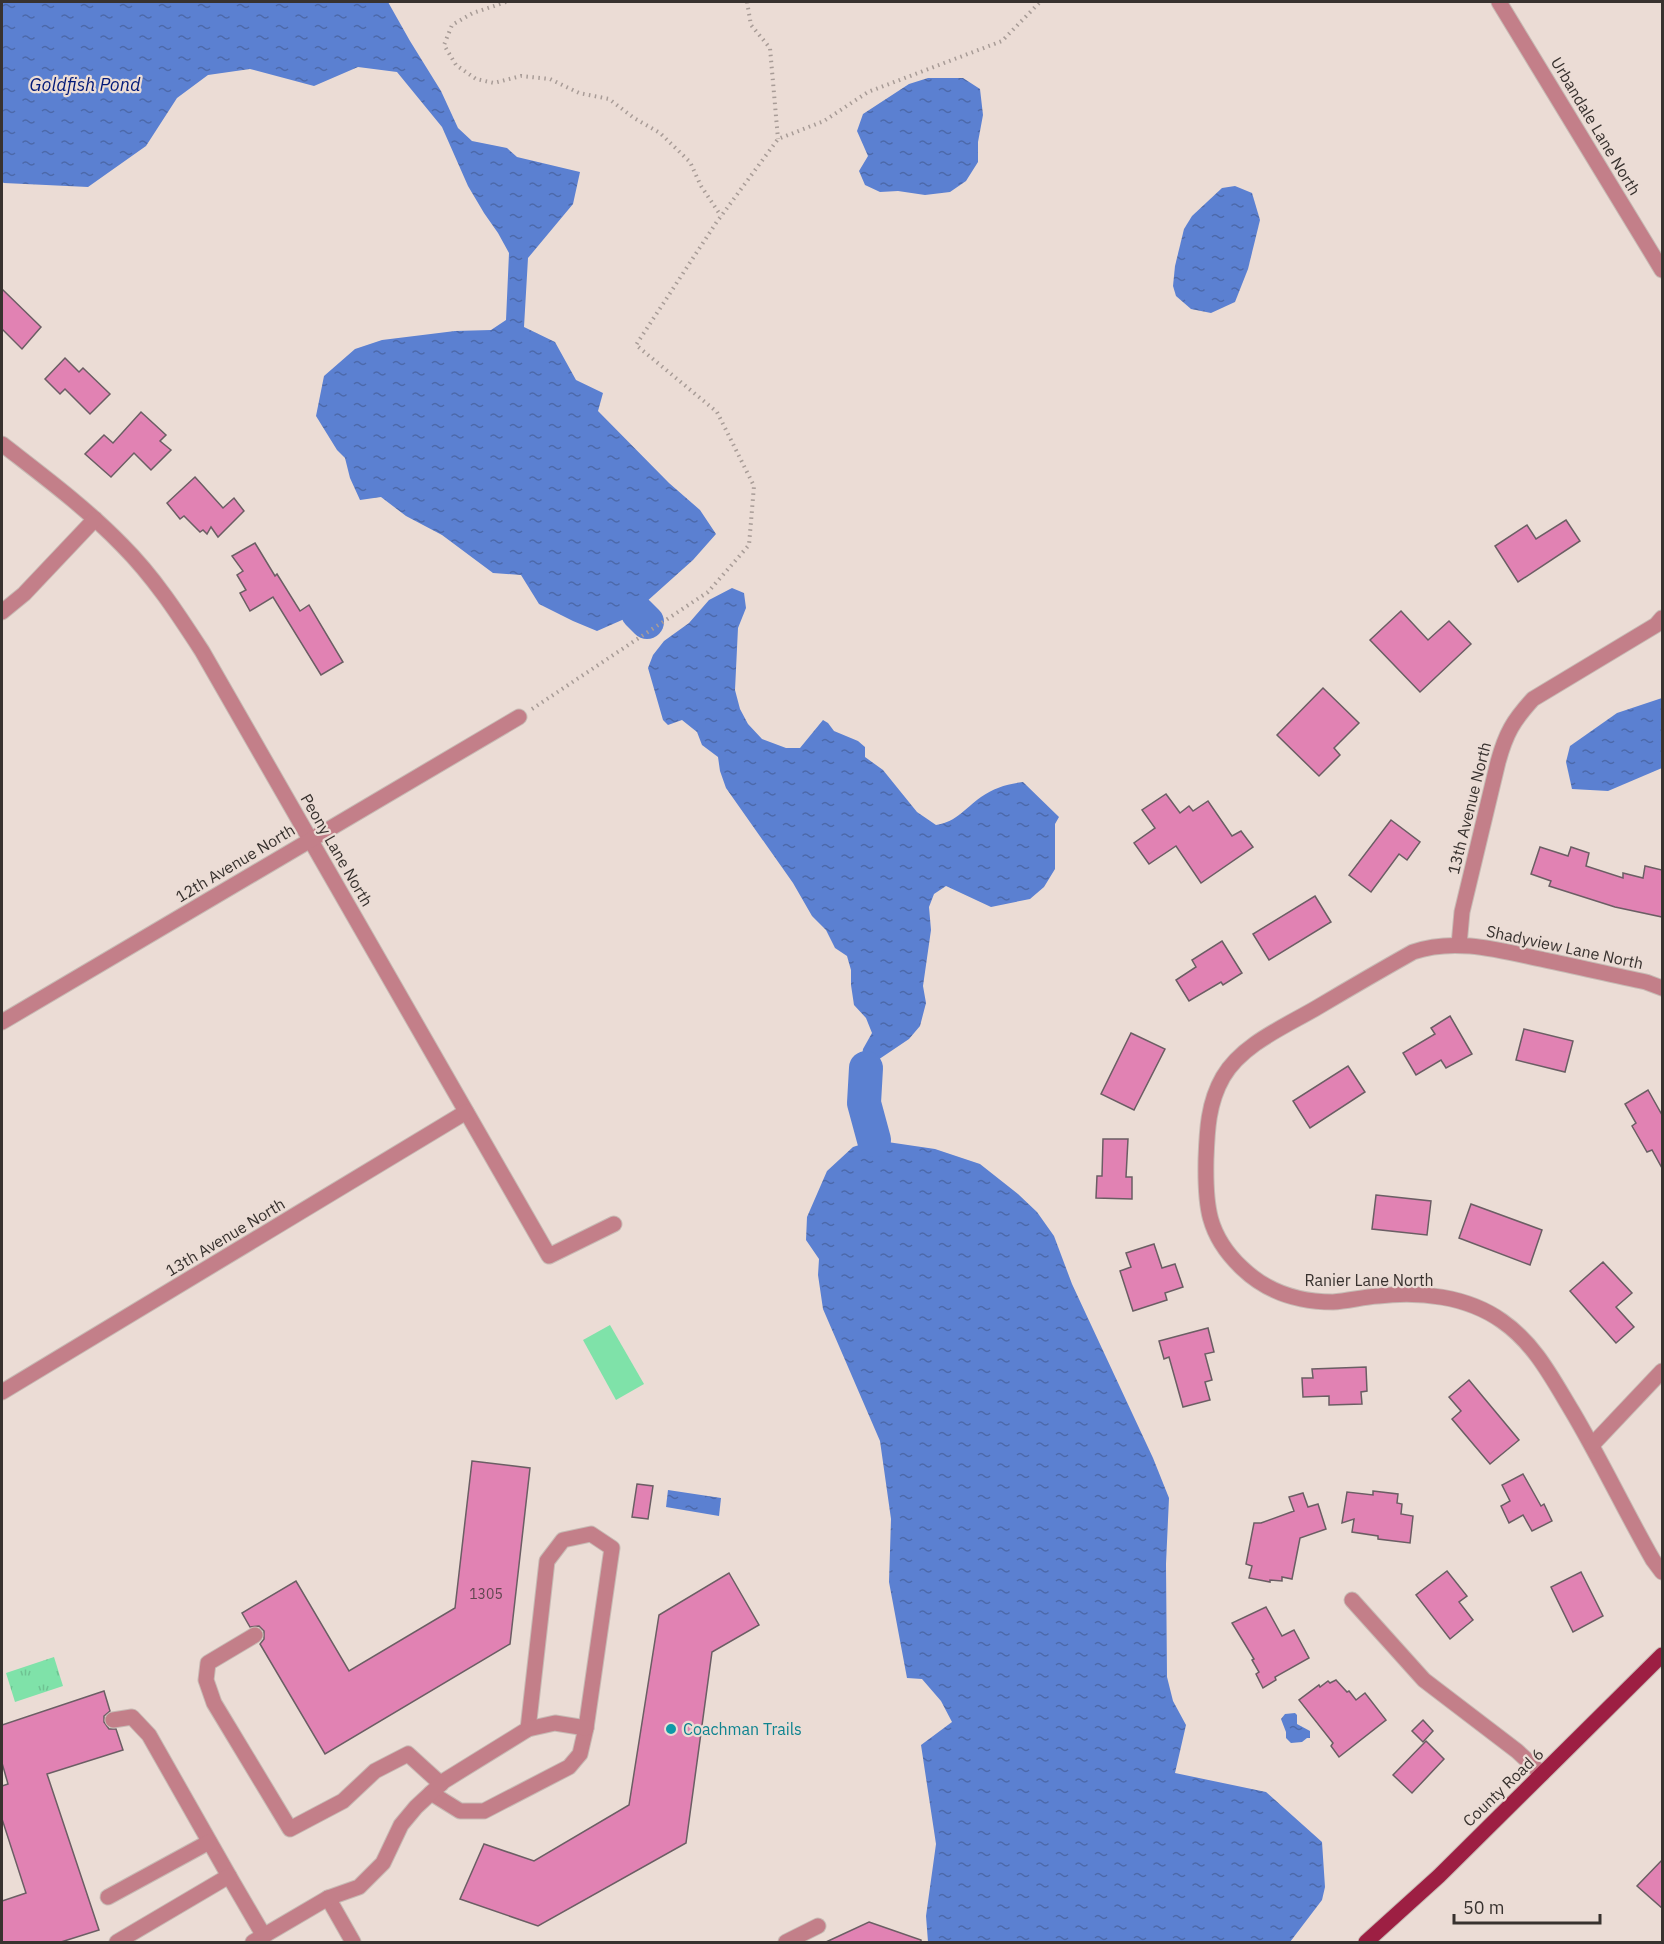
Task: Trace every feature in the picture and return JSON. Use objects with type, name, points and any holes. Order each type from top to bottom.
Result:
[{"type":"main road","name":"County Road 6","points":[[1366,1942],[1439,1876],[1662,1655]]},
{"type":"street","name":"Urbandale Lane North","points":[[1499,2],[1662,270]]},
{"type":"street","name":"Peony Lane North","points":[[2,444],[95,519],[123,545],[166,596],[208,661],[549,1256],[614,1224]]},
{"type":"street","points":[[2,612],[24,594],[95,519]]},
{"type":"street","name":"13th Avenue North","points":[[1459,945],[1462,912],[1498,762],[1505,738],[1517,717],[1533,699],[1656,625],[1662,618]]},
{"type":"street","name":"12th Avenue North","points":[[2,1022],[519,717]]},
{"type":"street","name":"Shadyview Lane North","points":[[1459,945],[1531,957],[1646,982],[1662,988]]},
{"type":"street","name":"Ranier Lane North","points":[[1459,945],[1430,946],[1413,952],[1265,1038],[1241,1055],[1223,1076],[1210,1104],[1205,1196],[1213,1226],[1226,1253],[1249,1275],[1274,1291],[1304,1301],[1335,1302],[1380,1296],[1413,1295],[1446,1298],[1473,1306],[1502,1321],[1529,1345],[1546,1367],[1592,1445],[1626,1513],[1662,1572]]},
{"type":"street","name":"13th Avenue North","points":[[2,1392],[466,1112]]},
{"type":"street","points":[[1592,1445],[1662,1371]]},
{"type":"street","points":[[255,1635],[208,1663],[206,1680],[214,1703],[290,1829],[343,1801],[375,1771],[408,1754],[436,1789],[460,1811],[484,1811],[569,1767],[580,1754],[586,1728],[612,1548],[591,1534],[563,1540],[547,1561],[528,1729]]},
{"type":"street","points":[[1352,1600],[1424,1680],[1517,1751],[1542,1774]]},
{"type":"street","points":[[113,1720],[132,1717],[149,1735],[229,1876],[258,1939],[328,1898],[359,1887],[383,1863],[401,1825],[416,1807],[436,1789],[528,1729],[555,1723],[586,1728]]},
{"type":"street","points":[[108,1897],[209,1842]]},
{"type":"street","points":[[117,1942],[229,1876]]},
{"type":"street","points":[[328,1898],[353,1942]]},
{"type":"street","points":[[786,1942],[818,1926]]},
{"type":"path","points":[[507,2],[473,13],[452,26],[444,45],[456,65],[476,79],[494,83],[521,76],[550,79],[579,93],[609,99],[634,118],[660,133],[690,162],[701,186],[721,216]]},
{"type":"path","points":[[747,2],[751,26],[771,48],[778,139]]},
{"type":"path","points":[[519,717],[708,592],[749,545],[754,486],[717,412],[636,345],[721,216],[778,139],[824,121],[868,92],[1002,41],[1040,2]]},
{"type":"green space","points":[[610,1325],[644,1384],[616,1400],[583,1340]]},
{"type":"green space","points":[[54,1657],[63,1686],[15,1702],[6,1673]]},
{"type":"water","name":"Goldfish Pond","points":[[2,2],[388,2],[441,91],[458,128],[472,141],[507,148],[517,157],[580,172],[573,204],[528,258],[524,327],[555,342],[576,380],[603,393],[598,411],[669,483],[700,510],[716,534],[693,560],[645,603],[638,613],[597,631],[539,604],[521,575],[493,573],[442,535],[406,516],[381,497],[360,500],[350,478],[345,458],[337,450],[316,416],[324,376],[355,349],[382,340],[455,331],[491,330],[506,320],[509,253],[468,186],[442,127],[397,72],[358,67],[314,86],[250,69],[208,75],[177,98],[146,146],[88,187],[4,183],[2,182]]},
{"type":"water","points":[[928,78],[963,78],[980,89],[983,115],[978,142],[978,162],[966,181],[950,192],[925,195],[898,191],[880,192],[865,185],[859,171],[868,156],[857,131],[863,114],[909,84]]},
{"type":"water","points":[[1235,186],[1252,193],[1260,220],[1248,269],[1235,302],[1211,313],[1191,309],[1176,296],[1173,286],[1175,266],[1184,229],[1192,216],[1222,188]]},
{"type":"water","points":[[732,588],[744,593],[746,608],[738,628],[735,690],[740,709],[748,724],[762,739],[786,748],[800,748],[823,720],[834,731],[858,741],[865,747],[865,757],[883,770],[917,812],[936,825],[955,818],[991,791],[1023,782],[1059,817],[1055,824],[1055,869],[1044,887],[1030,899],[991,907],[946,886],[934,894],[929,907],[931,930],[923,986],[926,1003],[920,1026],[909,1039],[866,1068],[861,1062],[863,1049],[872,1033],[866,1018],[854,1005],[851,970],[847,956],[835,948],[826,930],[812,916],[793,883],[726,788],[718,757],[702,745],[697,732],[682,720],[668,725],[663,720],[648,668],[653,655],[664,641],[689,623],[709,600]]},
{"type":"water","points":[[1662,698],[1662,768],[1608,791],[1572,789],[1566,762],[1570,746],[1617,713]]},
{"type":"water","points":[[874,1140],[935,1149],[980,1164],[1037,1212],[1054,1236],[1072,1284],[1153,1458],[1169,1498],[1166,1564],[1167,1677],[1173,1701],[1186,1725],[1175,1773],[1266,1792],[1322,1842],[1325,1887],[1322,1900],[1290,1942],[928,1942],[926,1916],[936,1844],[921,1745],[952,1722],[941,1701],[922,1679],[907,1678],[889,1582],[891,1519],[880,1441],[823,1309],[818,1275],[819,1259],[806,1240],[807,1217],[827,1171],[853,1147]]},
{"type":"water","points":[[668,1490],[721,1498],[719,1516],[666,1507]]},
{"type":"water","points":[[1295,1713],[1297,1724],[1310,1731],[1310,1738],[1302,1742],[1291,1743],[1286,1738],[1281,1719],[1285,1714]]},
{"type":"building","points":[[2,289],[41,327],[22,349],[2,329]]},
{"type":"building","points":[[65,358],[79,372],[83,368],[110,394],[90,414],[65,389],[60,394],[45,379]]},
{"type":"building","points":[[141,412],[166,435],[160,441],[171,450],[151,470],[134,453],[111,477],[85,454],[104,435],[113,443]]},
{"type":"building","points":[[195,477],[223,508],[234,498],[244,511],[218,537],[211,527],[207,534],[203,530],[200,532],[184,516],[180,519],[167,503]]},
{"type":"building","points":[[1566,520],[1580,541],[1518,582],[1495,546],[1527,525],[1536,539]]},
{"type":"building","points":[[255,543],[300,611],[309,605],[343,662],[321,675],[273,597],[250,611],[240,593],[246,590],[237,575],[243,571],[232,556]]},
{"type":"building","points":[[1401,611],[1428,640],[1449,621],[1471,644],[1420,692],[1370,640]]},
{"type":"building","points":[[1323,688],[1359,723],[1334,748],[1340,755],[1319,776],[1277,735]]},
{"type":"building","points":[[1166,794],[1180,813],[1189,806],[1193,811],[1208,801],[1232,836],[1241,831],[1253,847],[1201,883],[1176,846],[1149,864],[1134,843],[1155,828],[1142,810]]},
{"type":"building","points":[[1391,820],[1420,842],[1407,860],[1399,854],[1371,892],[1349,875]]},
{"type":"building","points":[[1540,847],[1568,856],[1571,847],[1589,853],[1586,866],[1623,878],[1623,873],[1643,878],[1645,866],[1662,870],[1662,917],[1615,907],[1549,886],[1551,881],[1531,874]]},
{"type":"building","points":[[1315,896],[1331,922],[1269,960],[1253,934]]},
{"type":"building","points":[[1222,941],[1242,973],[1223,985],[1221,982],[1189,1001],[1176,980],[1196,967],[1192,960]]},
{"type":"building","points":[[1450,1016],[1472,1054],[1446,1068],[1441,1060],[1416,1075],[1403,1053],[1435,1034],[1431,1028]]},
{"type":"building","points":[[1524,1029],[1573,1041],[1565,1072],[1516,1060]]},
{"type":"building","points":[[1131,1033],[1165,1049],[1134,1110],[1101,1094]]},
{"type":"building","points":[[1348,1066],[1365,1092],[1310,1128],[1293,1101]]},
{"type":"building","points":[[1648,1090],[1662,1115],[1662,1168],[1652,1150],[1647,1152],[1632,1126],[1636,1123],[1625,1104]]},
{"type":"building","points":[[1103,1139],[1128,1139],[1126,1177],[1132,1177],[1132,1199],[1096,1198],[1097,1176],[1102,1176]]},
{"type":"building","points":[[1376,1195],[1431,1201],[1427,1235],[1372,1229]]},
{"type":"building","points":[[1471,1204],[1542,1230],[1530,1265],[1459,1238]]},
{"type":"building","points":[[1154,1244],[1162,1268],[1175,1264],[1183,1287],[1165,1293],[1167,1300],[1133,1311],[1120,1271],[1131,1267],[1126,1253]]},
{"type":"building","points":[[1603,1262],[1632,1293],[1616,1307],[1634,1327],[1616,1343],[1570,1291]]},
{"type":"building","points":[[1208,1328],[1214,1352],[1205,1354],[1212,1380],[1205,1382],[1210,1400],[1183,1407],[1169,1357],[1164,1359],[1159,1341]]},
{"type":"building","points":[[1366,1367],[1367,1391],[1361,1392],[1362,1404],[1329,1405],[1329,1396],[1303,1397],[1302,1378],[1313,1378],[1312,1369]]},
{"type":"building","points":[[1469,1380],[1519,1440],[1490,1464],[1452,1419],[1461,1411],[1449,1397]]},
{"type":"building","points":[[472,1461],[530,1468],[510,1644],[325,1754],[260,1644],[264,1639],[264,1631],[259,1626],[250,1627],[242,1613],[296,1581],[349,1671],[455,1608]]},
{"type":"building","points":[[1523,1474],[1541,1506],[1544,1504],[1552,1521],[1532,1531],[1523,1515],[1509,1523],[1501,1506],[1510,1501],[1502,1485]]},
{"type":"building","points":[[637,1484],[653,1486],[648,1519],[632,1517]]},
{"type":"building","points":[[1373,1491],[1398,1494],[1397,1503],[1402,1504],[1401,1514],[1413,1516],[1410,1543],[1378,1539],[1378,1536],[1352,1532],[1354,1519],[1342,1523],[1347,1492],[1373,1495]]},
{"type":"building","points":[[1303,1493],[1308,1507],[1318,1504],[1326,1529],[1300,1538],[1292,1579],[1282,1577],[1282,1581],[1270,1580],[1270,1582],[1249,1578],[1252,1566],[1246,1564],[1254,1523],[1261,1523],[1294,1511],[1289,1497]]},
{"type":"building","points":[[1447,1571],[1467,1596],[1459,1602],[1473,1620],[1450,1639],[1416,1595]]},
{"type":"building","points":[[1581,1572],[1603,1616],[1573,1632],[1551,1587]]},
{"type":"building","name":"Coachman Trails","points":[[729,1573],[759,1625],[712,1652],[686,1843],[538,1926],[460,1899],[484,1844],[534,1861],[629,1805],[659,1615]]},
{"type":"building","points":[[1266,1607],[1282,1636],[1294,1630],[1309,1658],[1275,1677],[1276,1680],[1263,1688],[1256,1674],[1259,1672],[1252,1660],[1254,1659],[1232,1623]]},
{"type":"building","points":[[1336,1680],[1356,1700],[1365,1693],[1386,1720],[1339,1757],[1331,1746],[1333,1743],[1299,1700],[1319,1685],[1320,1687],[1328,1681],[1330,1683]]},
{"type":"building","points":[[104,1691],[110,1711],[104,1716],[104,1722],[109,1729],[116,1729],[123,1750],[47,1774],[99,1930],[61,1942],[2,1942],[2,1901],[26,1893],[2,1819],[2,1786],[8,1784],[2,1763],[2,1725]]},
{"type":"building","points":[[1423,1720],[1433,1731],[1423,1742],[1412,1731]]},
{"type":"building","points":[[1426,1741],[1444,1759],[1412,1793],[1393,1775]]},
{"type":"building","points":[[1662,1860],[1662,1908],[1637,1886]]},
{"type":"building","points":[[869,1922],[921,1940],[921,1942],[826,1942]]},
{"type":"waterway","points":[[638,613],[647,622]]},
{"type":"waterway","points":[[866,1068],[864,1103],[874,1140]]},
{"type":"place","name":"Coachman Trails","points":[[671,1729]]}]
